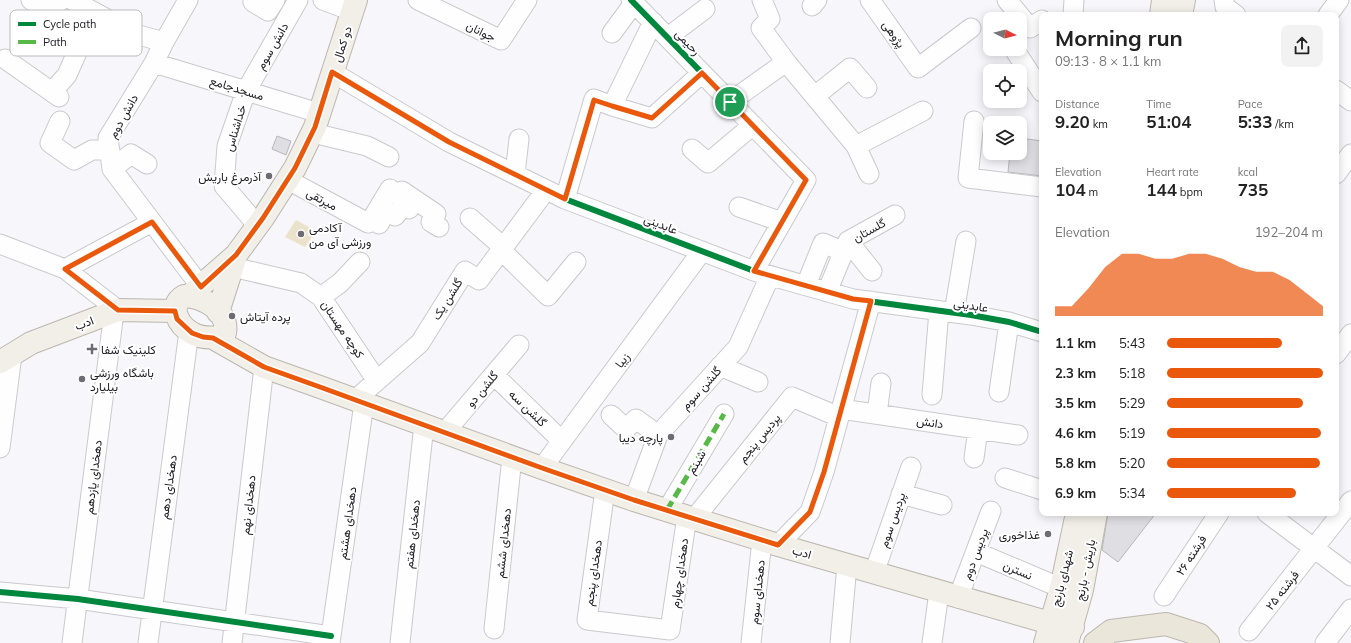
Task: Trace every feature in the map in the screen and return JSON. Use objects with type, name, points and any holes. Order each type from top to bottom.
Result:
[{"type":"highway","points":[[1095,643],[1111,632],[1166,624],[1200,635],[1208,643]]},
{"type":"main road","points":[[1161,12],[1163,0]]},
{"type":"main road","points":[[1182,12],[1184,0]]},
{"type":"main road","name":"دو کمال","points":[[234,261],[288,180],[316,123],[332,72],[350,4]]},
{"type":"main road","points":[[234,261],[219,326],[203,337],[192,333],[177,319],[188,298],[234,261]]},
{"type":"main road","points":[[188,298],[205,301],[214,307],[219,326],[264,367]]},
{"type":"main road","name":"ادب","points":[[6,359],[32,343],[116,311],[188,298]]},
{"type":"main road","name":"ادب","points":[[264,367],[634,500],[770,543],[949,595],[1047,633],[1070,635]]},
{"type":"main road","name":"شهدای بارنج","points":[[1047,633],[1061,588],[1076,516]]},
{"type":"main road","name":"باریش - بارنج","points":[[1070,635],[1082,590],[1095,516]]},
{"type":"street","points":[[31,0],[50,10],[62,0]]},
{"type":"street","points":[[72,0],[91,10]]},
{"type":"street","name":"دانش دوم","points":[[112,169],[108,138],[154,63],[188,0]]},
{"type":"street","points":[[253,2],[268,11],[275,0]]},
{"type":"street","name":"دانش سوم","points":[[246,91],[298,0]]},
{"type":"street","points":[[323,0],[350,4]]},
{"type":"street","name":"جوانان","points":[[418,0],[501,40],[527,0]]},
{"type":"street","points":[[762,0],[770,19],[760,28],[786,62],[856,146],[869,174]]},
{"type":"street","name":"پژوهی","points":[[870,0],[918,68],[971,28]]},
{"type":"street","points":[[1007,0],[1030,28],[1039,22]]},
{"type":"street","points":[[1073,12],[1074,0]]},
{"type":"street","points":[[1330,12],[1338,0]]},
{"type":"street","points":[[612,33],[632,1]]},
{"type":"street","name":"رحیمی","points":[[632,1],[806,180],[782,222],[762,273]]},
{"type":"street","points":[[668,37],[705,9]]},
{"type":"street","points":[[612,106],[653,22]]},
{"type":"street","points":[[142,36],[164,42]]},
{"type":"street","points":[[2,61],[55,95],[67,75],[75,56]]},
{"type":"street","points":[[1019,56],[1039,87]]},
{"type":"street","points":[[730,102],[786,62]]},
{"type":"street","name":"مسجدجامع","points":[[154,63],[246,91],[389,157]]},
{"type":"street","points":[[815,96],[850,68],[867,88]]},
{"type":"street","name":"عابدینی","points":[[332,72],[449,142],[565,199],[762,273],[853,299],[1009,322],[1039,331]]},
{"type":"street","points":[[565,199],[594,100],[652,118],[702,73]]},
{"type":"street","name":"خداشناس","points":[[246,91],[227,146],[224,186],[258,226]]},
{"type":"street","points":[[1339,92],[1351,101]]},
{"type":"street","points":[[856,146],[923,111]]},
{"type":"street","points":[[60,121],[50,143],[74,160],[92,150],[110,150]]},
{"type":"street","points":[[974,121],[968,178],[1039,187]]},
{"type":"street","points":[[692,149],[708,163],[753,125]]},
{"type":"street","points":[[515,174],[519,138]]},
{"type":"street","points":[[147,164],[131,154],[112,169],[152,222],[188,298]]},
{"type":"street","points":[[1339,170],[1351,154]]},
{"type":"street","name":"میرتقی","points":[[288,180],[368,224],[372,219],[379,224],[386,211],[395,216],[404,205],[409,209]]},
{"type":"street","points":[[372,219],[390,189],[396,194],[402,191],[436,214],[432,222],[439,227]]},
{"type":"street","name":"گلشن یک","points":[[360,402],[377,381],[420,343],[465,271],[478,280],[546,190]]},
{"type":"street","points":[[739,207],[782,222]]},
{"type":"street","name":"گلستان","points":[[827,292],[846,246],[895,215]]},
{"type":"street","points":[[470,218],[502,248],[548,296],[576,262]]},
{"type":"street","points":[[65,269],[152,222]]},
{"type":"street","points":[[932,395],[947,312],[966,241]]},
{"type":"street","points":[[806,286],[823,243],[846,246],[872,271]]},
{"type":"street","points":[[0,244],[65,269],[116,311]]},
{"type":"street","name":"زیبا","points":[[542,468],[702,251]]},
{"type":"street","name":"کوچه مهستان","points":[[234,261],[301,283],[321,297],[377,381]]},
{"type":"street","points":[[321,297],[340,283],[360,262]]},
{"type":"street","name":"گلشن سوم","points":[[634,500],[658,435],[738,347],[762,273]]},
{"type":"street","points":[[770,543],[810,512],[824,472],[871,301]]},
{"type":"street","name":"دهخدای یازدهم","points":[[72,643],[116,311]]},
{"type":"street","points":[[999,392],[1009,322]]},
{"type":"street","name":"دهخدای دهم","points":[[148,643],[189,331]]},
{"type":"street","points":[[1339,350],[1351,334]]},
{"type":"street","name":"گلشن دو","points":[[445,432],[519,345]]},
{"type":"street","points":[[0,448],[6,359]]},
{"type":"street","points":[[720,366],[758,382]]},
{"type":"street","name":"دهخدای نهم","points":[[232,643],[264,367]]},
{"type":"street","name":"گلشن سه","points":[[494,375],[562,441]]},
{"type":"street","points":[[877,414],[881,383]]},
{"type":"street","name":"پردیس پنجم","points":[[683,515],[792,397],[840,413]]},
{"type":"street","name":"دهخدای هشتم","points":[[331,639],[360,402]]},
{"type":"street","name":"دانش","points":[[840,413],[877,414],[1018,435]]},
{"type":"street","name":"شبنم","points":[[683,515],[724,414]]},
{"type":"street","points":[[610,415],[626,429],[636,419],[658,435]]},
{"type":"street","name":"دهخدای هفتم","points":[[400,643],[424,425]]},
{"type":"street","points":[[974,458],[978,429]]},
{"type":"street","name":"دهخدای ششم","points":[[494,629],[512,457]]},
{"type":"street","name":"پردیس سوم","points":[[874,573],[911,467]]},
{"type":"street","points":[[1005,478],[1039,489]]},
{"type":"street","name":"دهخدای پنجم","points":[[605,490],[586,620],[670,630]]},
{"type":"street","points":[[901,494],[942,505]]},
{"type":"street","name":"۲۵ فرشته","points":[[1249,631],[1351,501]]},
{"type":"street","name":"پردیس دوم","points":[[932,643],[949,595],[976,552],[991,511]]},
{"type":"street","name":"دهخدای چهارم","points":[[670,630],[683,515]]},
{"type":"street","name":"۲۶ فرشته","points":[[1164,596],[1217,516]]},
{"type":"street","points":[[1271,516],[1351,576]]},
{"type":"street","name":"دهخدای سوم","points":[[751,643],[770,543]]},
{"type":"street","name":"نسترن","points":[[976,552],[1061,588]]},
{"type":"street","points":[[840,643],[847,566]]},
{"type":"street","points":[[0,592],[78,599],[235,622],[331,639]]},
{"type":"street","points":[[1325,643],[1351,609]]},
{"type":"shaded area","name":"آکادمی ورزشی آی من","points":[[296,220],[316,231],[305,247],[285,237]]},
{"type":"building","points":[[277,136],[291,141],[286,155],[272,149]]},
{"type":"building","points":[[1027,139],[1039,141],[1039,176],[1008,172],[1009,160],[1027,160]]},
{"type":"building","points":[[1108,516],[1154,516],[1118,562],[1102,550]]},
{"type":"marked path","points":[[667,510],[724,414]]},
{"type":"cycle path","points":[[631,0],[806,180],[754,271]]},
{"type":"cycle path","points":[[332,72],[449,142],[565,199],[754,271],[853,299],[971,315],[1009,322],[1039,331]]},
{"type":"cycle path","points":[[0,592],[78,599],[331,636]]},
{"type":"place","name":"آذرمرغ باریش","points":[[269,176]]},
{"type":"place","name":"آکادمی ورزشی آی من","points":[[301,234]]},
{"type":"place","name":"پرده‌ آیتاش","points":[[232,316]]},
{"type":"place","name":"کلینیک شفا","points":[[92,349]]},
{"type":"place","name":"باشگاه ورزشی بیلیارد","points":[[82,379]]},
{"type":"place","name":"پارچه دیبا","points":[[671,437]]},
{"type":"place","name":"غذاخوری","points":[[1048,534]]},
{"type":"route","points":[[332,72],[449,142],[565,199],[594,100],[652,118],[702,73],[730,102],[806,180],[754,271],[853,299],[871,301],[824,472],[810,512],[778,545],[634,500],[264,367],[213,338],[203,337],[192,333],[177,319],[175,311],[118,310],[65,269],[152,222],[201,287],[236,255],[258,226],[295,168],[315,127],[332,72]]}]
